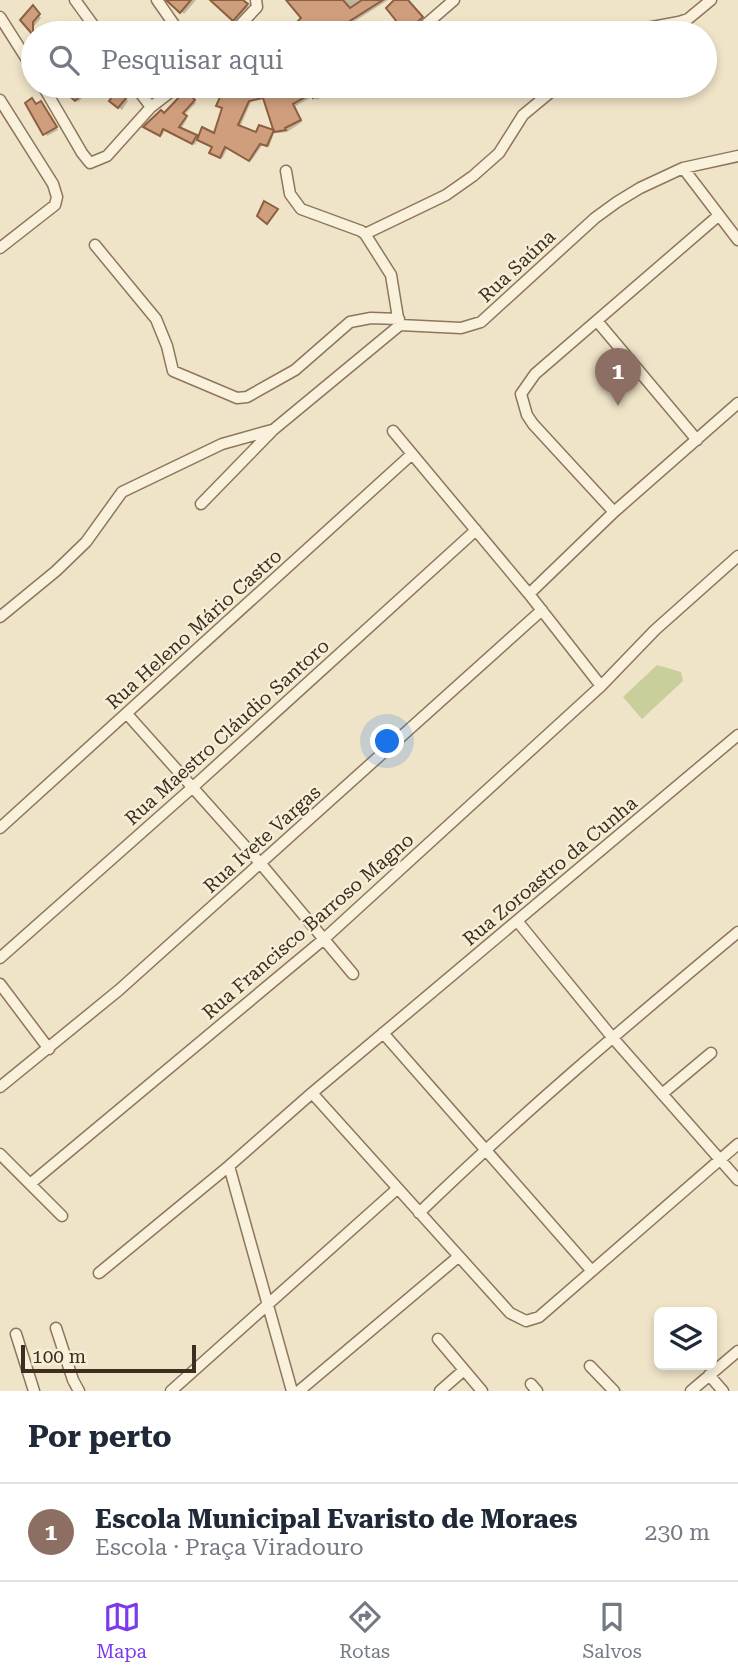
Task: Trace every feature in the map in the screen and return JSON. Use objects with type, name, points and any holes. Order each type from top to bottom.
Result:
[{"type":"street","points":[[75,0],[90,21]]},
{"type":"street","points":[[157,0],[172,21]]},
{"type":"street","points":[[244,21],[257,7],[256,0]]},
{"type":"street","points":[[430,21],[454,0]]},
{"type":"street","points":[[681,21],[688,19],[710,0]]},
{"type":"street","points":[[0,18],[21,50]]},
{"type":"street","points":[[50,98],[90,163],[107,156],[150,107],[162,98]]},
{"type":"street","points":[[144,98],[150,107]]},
{"type":"street","points":[[365,234],[446,195],[473,176],[499,153],[523,115],[544,98]]},
{"type":"street","points":[[0,100],[52,184],[57,200],[47,212],[0,248]]},
{"type":"street","name":"Rua Saúna","points":[[95,245],[156,319],[162,330],[173,371],[237,398],[247,397],[295,370],[350,322],[370,318],[461,328],[481,322],[594,218],[640,188],[683,168],[738,156]]},
{"type":"street","points":[[683,168],[738,240]]},
{"type":"street","points":[[201,505],[273,430],[399,322],[391,275],[365,234],[301,209],[290,194],[286,171]]},
{"type":"street","points":[[614,512],[533,424],[521,394],[535,374],[718,216]]},
{"type":"street","points":[[597,321],[697,440]]},
{"type":"street","points":[[529,594],[614,512],[738,403]]},
{"type":"street","points":[[0,617],[56,571],[86,542],[122,492],[222,444],[273,430]]},
{"type":"street","points":[[393,431],[529,594],[601,686]]},
{"type":"street","name":"Rua Heleno Mário Castro","points":[[0,828],[412,454]]},
{"type":"street","name":"Rua Maestro Cláudio Santoro","points":[[0,958],[194,787],[476,530]]},
{"type":"street","name":"Rua Francisco Barroso Magno","points":[[30,1184],[324,939],[601,686],[655,630],[738,556]]},
{"type":"street","name":"Rua Ivete Vargas","points":[[0,1087],[49,1049],[261,863],[542,610]]},
{"type":"street","points":[[127,714],[261,863],[353,974]]},
{"type":"street","name":"Rua Zoroastro da Cunha","points":[[99,1273],[229,1166],[383,1033],[736,741]]},
{"type":"street","points":[[518,922],[612,1037],[738,1180]]},
{"type":"street","points":[[419,1213],[485,1149],[612,1037],[738,932]]},
{"type":"street","points":[[0,984],[49,1049]]},
{"type":"street","points":[[383,1033],[591,1270]]},
{"type":"street","points":[[662,1094],[711,1053]]},
{"type":"street","points":[[312,1093],[458,1257],[510,1312],[526,1321],[539,1317],[738,1144]]},
{"type":"street","points":[[0,1154],[62,1216]]},
{"type":"street","points":[[229,1166],[292,1391]]},
{"type":"street","points":[[171,1391],[397,1189]]},
{"type":"street","points":[[299,1391],[458,1257]]},
{"type":"street","points":[[56,1328],[79,1391]]},
{"type":"street","points":[[16,1334],[34,1391]]},
{"type":"street","points":[[438,1339],[482,1391]]},
{"type":"street","points":[[691,1391],[738,1351]]},
{"type":"street","points":[[590,1366],[614,1391]]},
{"type":"street","points":[[440,1391],[464,1370]]},
{"type":"street","points":[[709,1375],[723,1391]]},
{"type":"green space","points":[[657,665],[681,672],[683,681],[642,719],[623,697]]},
{"type":"building","points":[[166,0],[191,0],[180,13]]},
{"type":"building","points":[[210,0],[243,0],[248,4],[233,21]]},
{"type":"building","points":[[286,0],[343,0],[350,8],[362,0],[383,0],[350,21],[298,21],[301,18]]},
{"type":"building","points":[[394,0],[408,0],[423,17],[418,21],[396,21],[386,8]]},
{"type":"building","points":[[33,5],[40,14],[34,21],[20,20]]},
{"type":"building","points":[[32,98],[36,104],[41,101],[57,127],[43,135],[25,103]]},
{"type":"building","points":[[111,98],[126,98],[118,108],[109,101]]},
{"type":"building","points":[[178,98],[193,98],[195,100],[183,113],[187,116],[179,127],[197,135],[192,144],[163,129],[160,136],[143,127],[161,110],[164,113]]},
{"type":"building","points":[[220,98],[263,98],[304,98],[293,104],[301,120],[285,128],[286,130],[274,131],[267,146],[260,144],[249,161],[225,147],[220,158],[209,153],[212,147],[197,140],[202,127],[214,133],[222,108],[216,106]],"holes":[[[263,98],[273,130],[259,125],[256,132],[238,125],[249,101]]]},
{"type":"building","points":[[264,201],[278,209],[267,224],[257,216]]},
{"type":"place","name":"Escola Municipal Evaristo de Moraes","points":[[618,406]]}]
